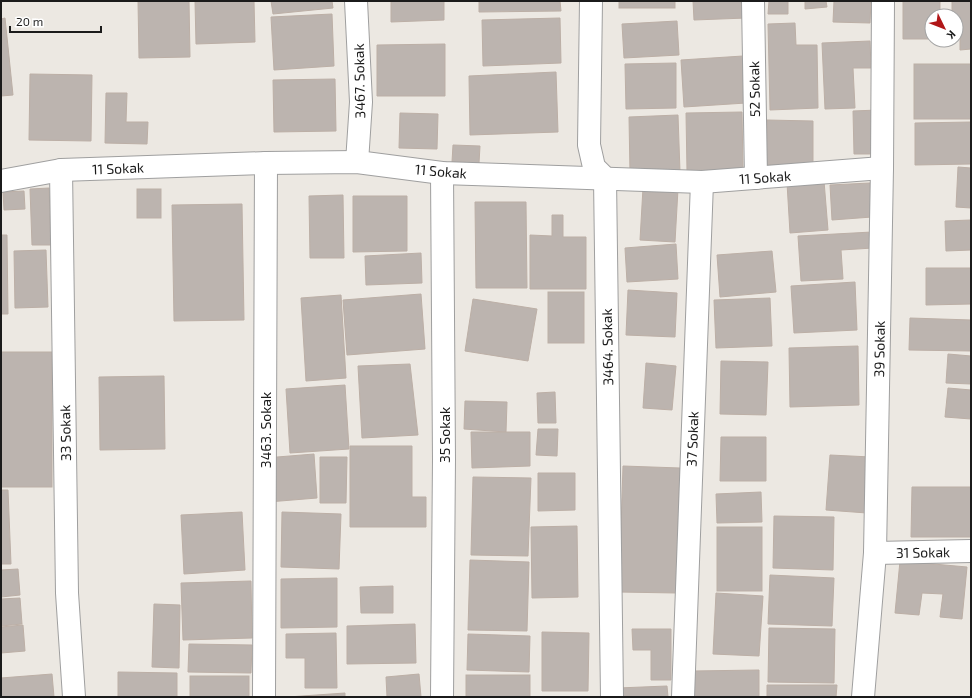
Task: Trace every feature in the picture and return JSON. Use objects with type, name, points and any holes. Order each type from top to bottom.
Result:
[{"type":"street","name":"3467. Sokak","points":[[356,1],[361,102],[357,162]]},
{"type":"street","points":[[591,1],[589,145],[594,167],[605,178]]},
{"type":"street","name":"52 Sokak","points":[[753,1],[756,178]]},
{"type":"street","name":"39 Sokak","points":[[863,697],[875,553],[882,168],[883,1]]},
{"type":"street","name":"11 Sokak","points":[[1,181],[60,170],[266,163],[357,162],[442,172],[702,182],[882,168]]},
{"type":"street","name":"3463. Sokak","points":[[264,697],[266,163]]},
{"type":"street","name":"33 Sokak","points":[[60,170],[67,593],[74,697]]},
{"type":"street","name":"35 Sokak","points":[[442,172],[444,467],[442,697]]},
{"type":"street","name":"3464. Sokak","points":[[605,178],[612,697]]},
{"type":"street","name":"37 Sokak","points":[[683,697],[702,182]]},
{"type":"street","name":"31 Sokak","points":[[875,553],[971,551]]},
{"type":"building","points":[[138,1],[189,1],[190,57],[139,58]]},
{"type":"building","points":[[195,1],[254,1],[255,42],[196,44]]},
{"type":"building","points":[[271,1],[332,1],[333,8],[273,14]]},
{"type":"building","points":[[391,1],[444,1],[444,20],[391,22]]},
{"type":"building","points":[[479,1],[560,1],[561,11],[479,12]]},
{"type":"building","points":[[619,1],[675,1],[675,8],[619,8]]},
{"type":"building","points":[[693,1],[745,1],[746,18],[694,20]]},
{"type":"building","points":[[769,1],[788,1],[788,14],[768,14]]},
{"type":"building","points":[[805,1],[826,1],[827,7],[805,9]]},
{"type":"building","points":[[834,1],[871,1],[870,23],[833,22]]},
{"type":"building","points":[[903,1],[940,1],[940,8],[924,8],[924,39],[903,39]]},
{"type":"building","points":[[952,1],[971,1],[971,49],[960,50],[960,48],[964,48],[964,8],[952,8]]},
{"type":"building","points":[[332,14],[334,66],[274,70],[271,17]]},
{"type":"building","points":[[5,18],[13,95],[1,96],[1,19]]},
{"type":"building","points":[[560,18],[561,63],[483,66],[482,20]]},
{"type":"building","points":[[677,21],[679,55],[624,58],[622,24]]},
{"type":"building","points":[[795,23],[796,45],[817,45],[818,108],[770,110],[768,24]]},
{"type":"building","points":[[870,41],[871,68],[853,68],[855,108],[825,109],[822,43]]},
{"type":"building","points":[[445,44],[445,96],[377,96],[377,45]]},
{"type":"building","points":[[743,56],[746,103],[684,107],[681,60]]},
{"type":"building","points":[[676,63],[676,108],[626,109],[625,64]]},
{"type":"building","points":[[914,64],[971,64],[971,119],[914,119]]},
{"type":"building","points":[[556,72],[558,132],[470,135],[469,76]]},
{"type":"building","points":[[30,74],[92,75],[91,141],[29,140]]},
{"type":"building","points":[[335,79],[336,131],[274,132],[273,80]]},
{"type":"building","points":[[106,93],[127,93],[126,122],[148,122],[147,144],[105,143]]},
{"type":"building","points":[[878,110],[878,154],[854,154],[853,111]]},
{"type":"building","points":[[742,112],[743,170],[687,171],[686,113]]},
{"type":"building","points":[[400,113],[438,114],[437,149],[399,148]]},
{"type":"building","points":[[678,115],[680,172],[630,173],[629,117]]},
{"type":"building","points":[[767,120],[813,121],[813,166],[766,165]]},
{"type":"building","points":[[971,122],[971,164],[915,165],[915,123]]},
{"type":"building","points":[[453,145],[480,146],[479,163],[452,162]]},
{"type":"building","points":[[958,167],[971,168],[971,208],[956,207]]},
{"type":"building","points":[[824,181],[828,230],[790,233],[787,183]]},
{"type":"building","points":[[870,183],[872,217],[832,220],[830,185]]},
{"type":"building","points":[[49,188],[51,245],[32,245],[30,189]]},
{"type":"building","points":[[643,188],[678,189],[675,242],[640,240]]},
{"type":"building","points":[[137,189],[161,189],[161,218],[137,218]]},
{"type":"building","points":[[24,191],[25,209],[4,210],[3,192]]},
{"type":"building","points":[[343,195],[344,258],[310,258],[309,196]]},
{"type":"building","points":[[353,196],[407,196],[407,251],[353,252]]},
{"type":"building","points":[[475,202],[526,202],[527,288],[476,288]]},
{"type":"building","points":[[242,204],[244,320],[174,321],[172,205]]},
{"type":"building","points":[[552,215],[563,215],[563,237],[586,237],[586,289],[530,289],[530,235],[552,236]]},
{"type":"building","points":[[971,220],[971,250],[946,251],[945,221]]},
{"type":"building","points":[[872,232],[873,248],[841,250],[843,279],[801,281],[798,236]]},
{"type":"building","points":[[1,235],[7,235],[8,314],[1,314]]},
{"type":"building","points":[[676,244],[678,279],[627,282],[625,248]]},
{"type":"building","points":[[46,250],[48,307],[15,308],[14,251]]},
{"type":"building","points":[[772,251],[776,292],[720,297],[717,255]]},
{"type":"building","points":[[421,253],[422,283],[366,285],[365,256]]},
{"type":"building","points":[[926,268],[971,268],[971,304],[926,305]]},
{"type":"building","points":[[855,282],[857,330],[794,333],[791,286]]},
{"type":"building","points":[[628,290],[677,293],[675,337],[626,335]]},
{"type":"building","points":[[548,292],[584,292],[584,343],[548,343]]},
{"type":"building","points":[[421,294],[425,349],[347,355],[343,300]]},
{"type":"building","points":[[341,295],[346,378],[306,381],[301,298]]},
{"type":"building","points":[[770,298],[772,346],[716,348],[714,300]]},
{"type":"building","points":[[473,299],[537,309],[528,361],[465,351]]},
{"type":"building","points":[[910,318],[971,320],[971,351],[909,350]]},
{"type":"building","points":[[858,346],[859,405],[790,407],[789,348]]},
{"type":"building","points":[[1,352],[52,352],[52,487],[1,487]]},
{"type":"building","points":[[948,354],[971,356],[971,384],[946,383]]},
{"type":"building","points":[[721,361],[768,362],[766,415],[720,414]]},
{"type":"building","points":[[646,363],[676,366],[672,410],[643,408]]},
{"type":"building","points":[[410,364],[418,435],[362,438],[358,366]]},
{"type":"building","points":[[164,376],[165,449],[100,450],[99,377]]},
{"type":"building","points":[[345,385],[349,449],[290,453],[286,389]]},
{"type":"building","points":[[948,388],[971,390],[971,419],[945,417]]},
{"type":"building","points":[[555,392],[556,423],[538,423],[537,393]]},
{"type":"building","points":[[465,401],[507,402],[506,432],[464,429]]},
{"type":"building","points":[[538,429],[558,429],[557,456],[536,455]]},
{"type":"building","points":[[471,432],[530,432],[530,466],[472,468]]},
{"type":"building","points":[[721,437],[766,437],[766,481],[720,481]]},
{"type":"building","points":[[350,446],[412,446],[412,497],[426,497],[426,527],[350,527]]},
{"type":"building","points":[[314,454],[317,498],[268,502],[265,458]]},
{"type":"building","points":[[830,455],[871,457],[867,513],[826,510]]},
{"type":"building","points":[[320,457],[347,457],[346,503],[320,503]]},
{"type":"building","points":[[623,466],[680,468],[676,593],[619,592]]},
{"type":"building","points":[[538,473],[575,473],[575,510],[538,511]]},
{"type":"building","points":[[473,477],[531,478],[528,556],[471,555]]},
{"type":"building","points":[[912,487],[971,487],[971,537],[911,537]]},
{"type":"building","points":[[1,490],[8,490],[11,564],[1,564]]},
{"type":"building","points":[[761,492],[762,522],[717,523],[716,494]]},
{"type":"building","points":[[242,512],[245,570],[184,574],[181,515]]},
{"type":"building","points":[[282,512],[341,514],[339,569],[281,567]]},
{"type":"building","points":[[774,516],[834,517],[833,570],[773,568]]},
{"type":"building","points":[[577,526],[578,597],[532,598],[531,527]]},
{"type":"building","points":[[717,527],[762,527],[762,591],[717,591]]},
{"type":"building","points":[[470,560],[529,562],[527,631],[468,630]]},
{"type":"building","points":[[900,561],[967,567],[962,619],[940,617],[943,594],[922,593],[919,615],[895,613]]},
{"type":"building","points":[[18,569],[20,595],[1,597],[1,570]]},
{"type":"building","points":[[770,575],[834,578],[832,626],[768,624]]},
{"type":"building","points":[[337,578],[337,627],[281,628],[281,579]]},
{"type":"building","points":[[251,581],[252,638],[183,640],[181,583]]},
{"type":"building","points":[[393,586],[393,613],[361,613],[360,587]]},
{"type":"building","points":[[716,593],[763,596],[759,656],[713,654]]},
{"type":"building","points":[[20,598],[22,624],[1,626],[1,599]]},
{"type":"building","points":[[154,604],[180,605],[179,668],[152,667]]},
{"type":"building","points":[[415,624],[416,663],[347,664],[347,626]]},
{"type":"building","points":[[23,625],[25,651],[1,653],[1,627]]},
{"type":"building","points":[[769,628],[835,629],[834,683],[768,682]]},
{"type":"building","points":[[632,629],[671,629],[671,680],[651,680],[651,650],[633,650]]},
{"type":"building","points":[[542,632],[589,633],[588,691],[542,691]]},
{"type":"building","points":[[336,633],[337,688],[305,688],[305,658],[286,658],[286,634]]},
{"type":"building","points":[[468,634],[530,636],[529,672],[467,670]]},
{"type":"building","points":[[189,644],[252,645],[251,673],[188,672]]},
{"type":"building","points":[[759,670],[759,697],[693,697],[693,671]]},
{"type":"building","points":[[118,672],[177,673],[177,697],[118,697]]},
{"type":"building","points":[[52,674],[54,697],[1,697],[1,678]]},
{"type":"building","points":[[419,674],[421,697],[387,697],[386,677]]},
{"type":"building","points":[[466,675],[530,675],[530,697],[466,697]]},
{"type":"building","points":[[190,676],[249,676],[249,697],[190,697]]},
{"type":"building","points":[[767,685],[837,685],[836,697],[767,697]]},
{"type":"building","points":[[667,686],[668,697],[618,697],[618,688]]},
{"type":"building","points":[[345,693],[345,697],[288,697]]}]
